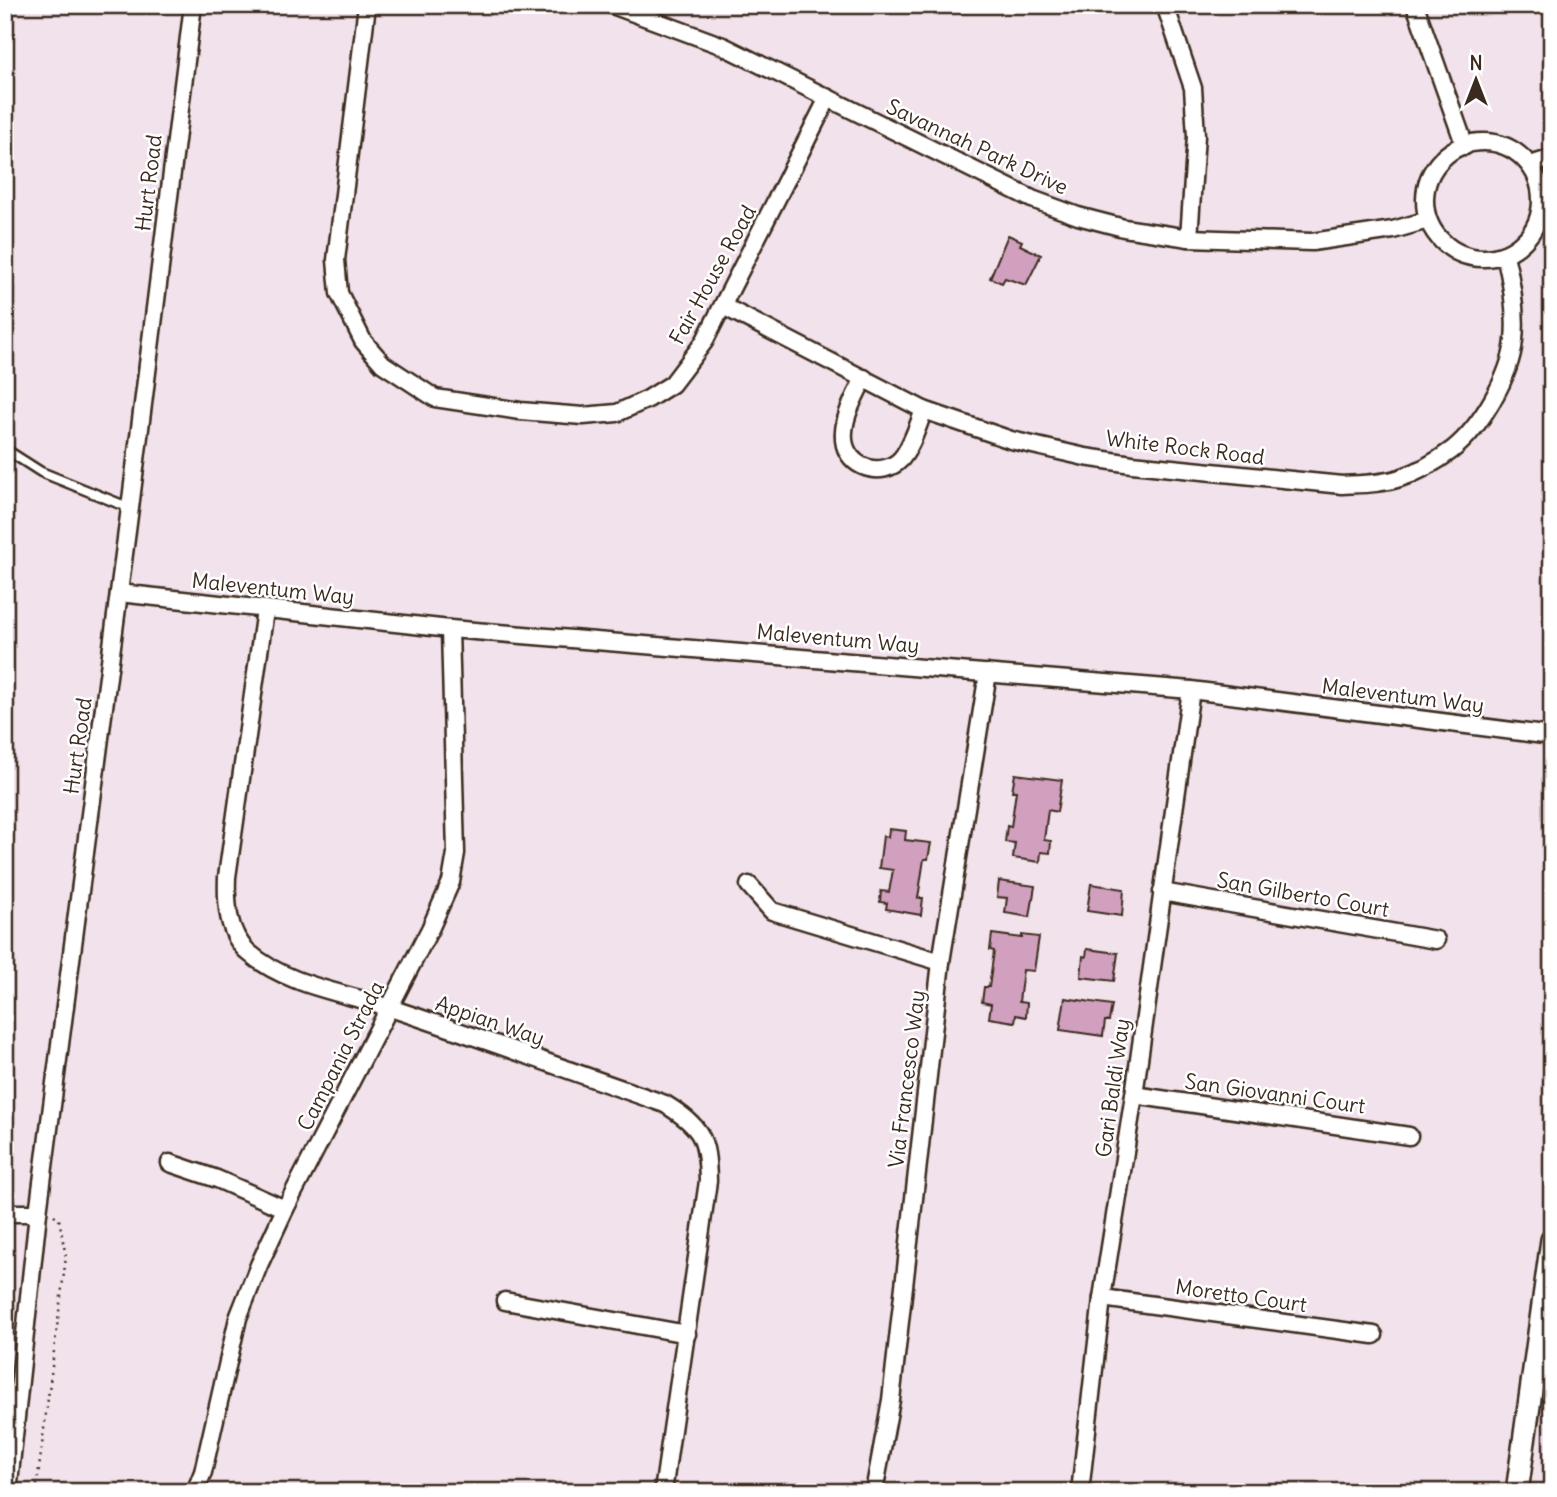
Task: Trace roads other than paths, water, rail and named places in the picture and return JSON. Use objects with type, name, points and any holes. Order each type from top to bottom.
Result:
[{"type":"main road","points":[[1517,1492],[1546,1333],[1552,1240]]},
{"type":"street","name":"Hurt Road","points":[[8,1492],[39,1206],[131,508],[193,5]]},
{"type":"street","name":"Fair House Road","points":[[367,5],[336,260],[339,293],[362,341],[383,364],[435,398],[520,411],[583,415],[617,413],[672,384],[704,342],[828,98]]},
{"type":"street","name":"Savannah Park Drive","points":[[612,5],[723,47],[1032,199],[1078,216],[1124,228],[1189,238],[1311,242],[1393,230],[1428,220]]},
{"type":"street","points":[[1165,5],[1192,88],[1196,135],[1189,238]]},
{"type":"street","points":[[1415,5],[1465,146]]},
{"type":"street","points":[[1492,142],[1521,155],[1530,165],[1540,184],[1546,208],[1523,244],[1505,255],[1488,259],[1470,258],[1452,250],[1440,240],[1428,220],[1424,201],[1430,176],[1440,161],[1454,150],[1472,143],[1492,142]]},
{"type":"street","points":[[1530,165],[1552,158]]},
{"type":"street","name":"White Rock Road","points":[[723,306],[924,410],[1011,440],[1085,457],[1132,464],[1342,485],[1398,479],[1428,466],[1454,449],[1487,410],[1499,387],[1514,343],[1515,311],[1505,255]]},
{"type":"street","points":[[864,378],[845,424],[844,440],[850,458],[866,468],[878,471],[890,468],[902,458],[924,410]]},
{"type":"street","name":"Maleventum Way","points":[[119,593],[450,629],[1191,690],[1552,736]]},
{"type":"street","name":"Appian Way","points":[[265,610],[227,877],[226,896],[231,923],[245,950],[274,969],[298,980],[389,1008],[665,1104],[692,1123],[706,1146],[708,1181],[663,1492]]},
{"type":"street","name":"Campania Strada","points":[[195,1492],[203,1472],[238,1318],[259,1265],[446,894],[454,868],[456,827],[450,629]]},
{"type":"street","name":"Via Francesco Way","points":[[874,1492],[891,1400],[941,962],[988,673]]},
{"type":"street","name":"Gari Baldi Way","points":[[1080,1492],[1102,1298],[1134,1095],[1191,690]]},
{"type":"street","points":[[749,885],[772,911],[941,962]]},
{"type":"street","name":"San Gilberto Court","points":[[1162,892],[1436,940]]},
{"type":"street","name":"San Giovanni Court","points":[[1134,1095],[1409,1136]]},
{"type":"street","points":[[170,1163],[285,1209]]},
{"type":"street","points":[[5,1213],[39,1206]]},
{"type":"street","name":"Moretto Court","points":[[1102,1298],[1374,1335]]},
{"type":"street","points":[[505,1301],[687,1334]]},
{"type":"lane","points":[[5,449],[41,472],[131,508]]}]
